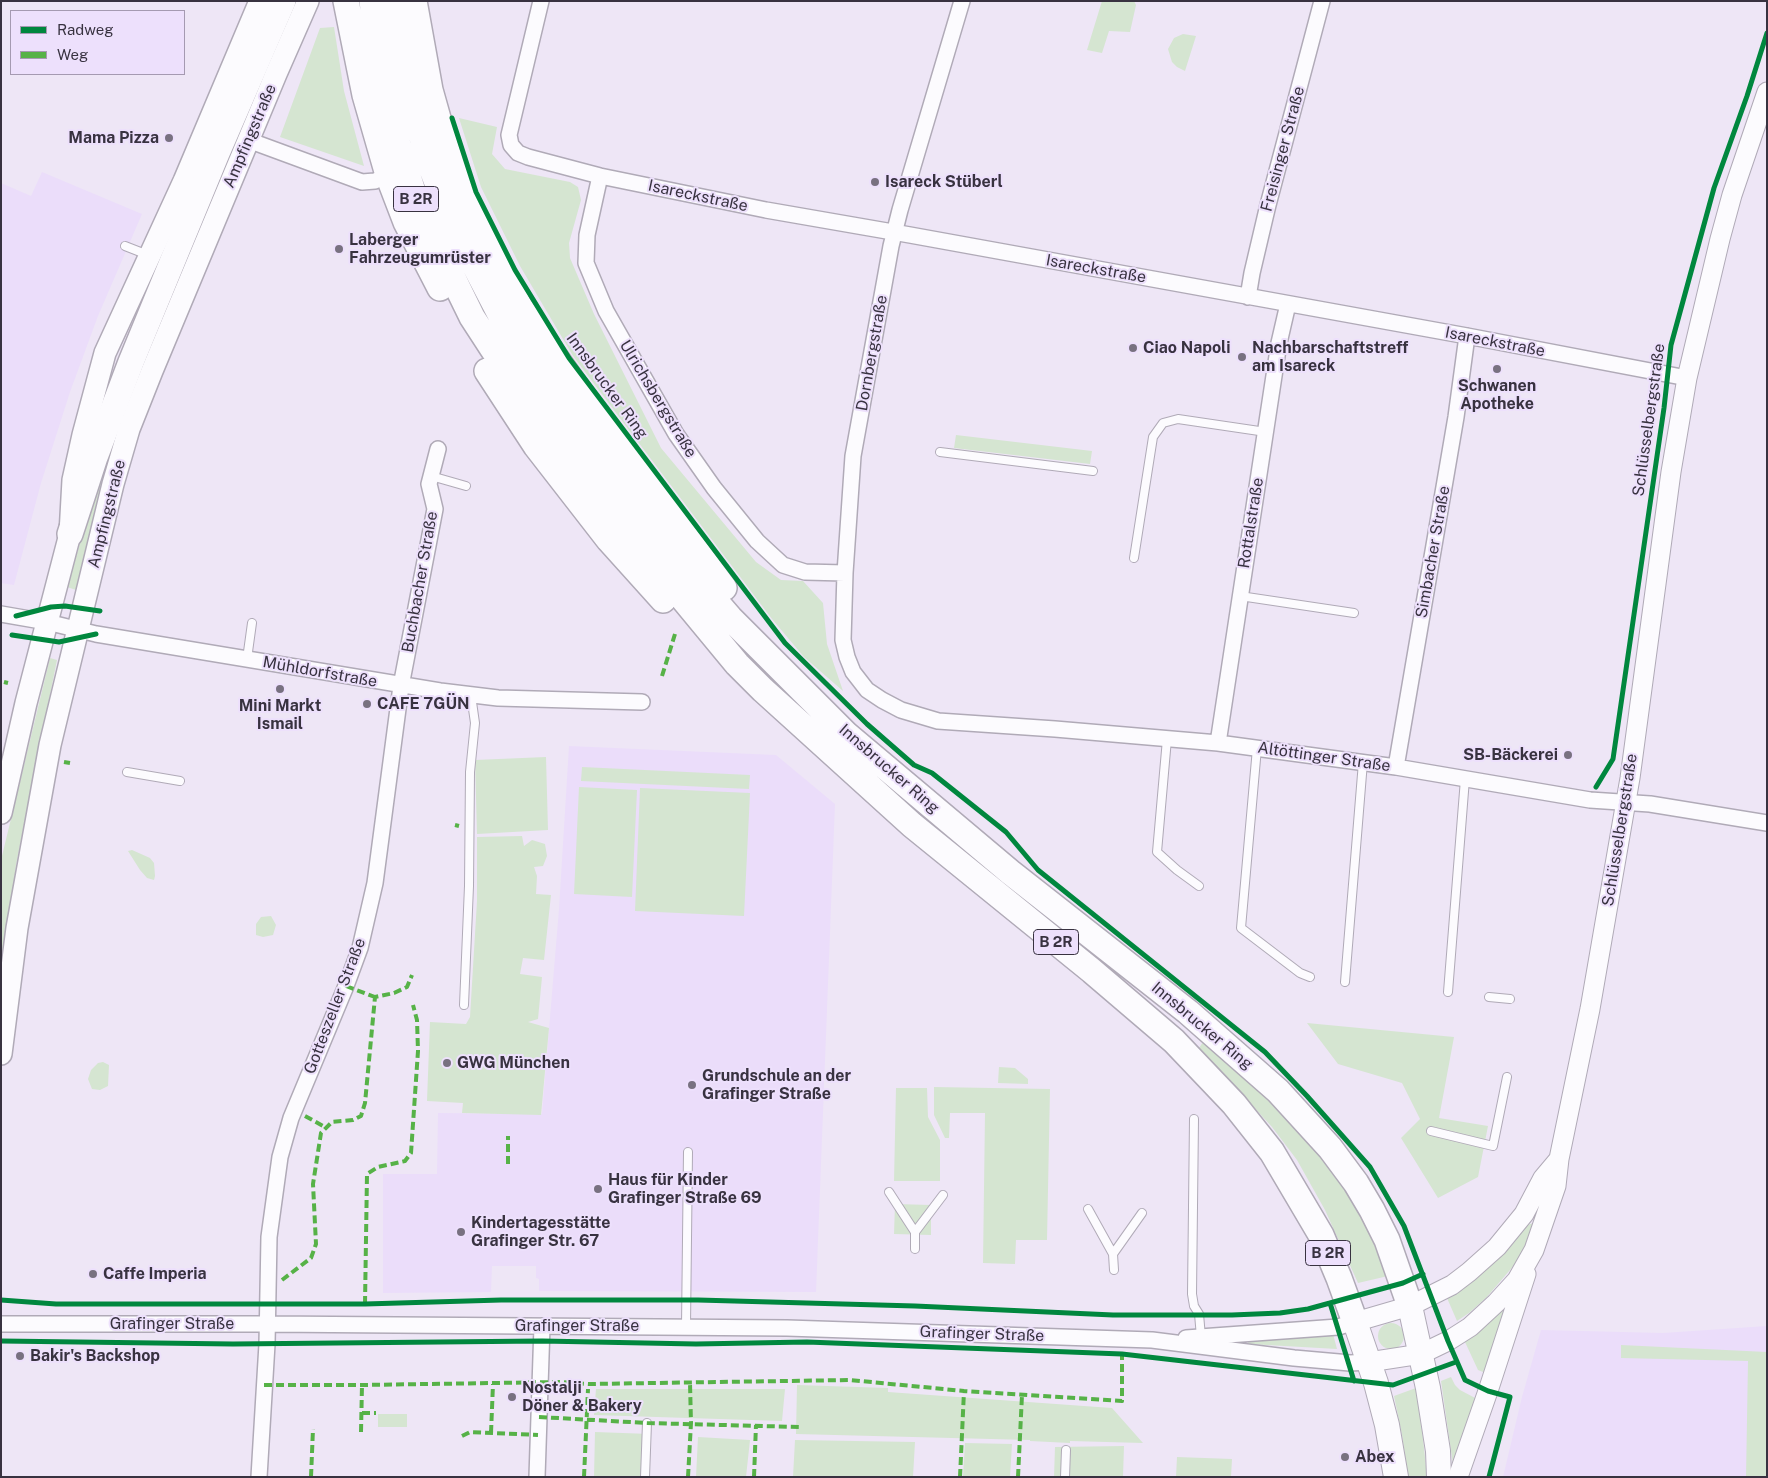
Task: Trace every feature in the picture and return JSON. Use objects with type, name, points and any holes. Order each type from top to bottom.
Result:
[{"type":"highway","points":[[70,534],[95,457],[131,362],[282,1]]},
{"type":"highway","points":[[346,1],[365,95],[388,175],[406,222],[461,329],[536,446],[609,540],[681,620],[737,664]]},
{"type":"highway","name":"Innsbrucker Ring","points":[[372,1],[382,77],[398,145],[412,189],[429,228],[472,317],[511,377],[599,497],[737,664],[794,720],[912,825],[1092,971],[1174,1041],[1234,1104],[1272,1152],[1321,1234],[1355,1322]]},
{"type":"highway","name":"Innsbrucker Ring","points":[[394,1],[402,59],[412,102],[428,159],[453,224],[503,320],[594,454],[730,618],[846,734],[1010,872],[1188,1012],[1278,1091],[1330,1148],[1356,1183],[1387,1240],[1410,1306]]},
{"type":"highway","points":[[414,1],[430,90],[446,147],[473,218],[520,307],[598,419],[746,617],[778,666]]},
{"type":"main road","name":"Ampfingstraße","points":[[1,813],[26,703],[70,534],[73,480],[105,353],[184,181],[260,1]]},
{"type":"main road","name":"Ampfingstraße","points":[[1,1054],[18,928],[50,745],[113,484],[129,429],[248,140],[308,1]]},
{"type":"main road","name":"Innsbrucker Ring","points":[[1410,1306],[1421,1354],[1438,1452],[1439,1477]]},
{"type":"main road","name":"Innsbrucker Ring","points":[[1355,1322],[1369,1362],[1387,1426],[1396,1477]]},
{"type":"street","name":"Isareckstraße","points":[[541,1],[509,135],[511,145],[518,152],[528,157],[600,176],[766,210],[1467,336],[1687,378]]},
{"type":"street","name":"Dornbergstraße","points":[[882,700],[867,690],[853,672],[843,640],[845,573],[853,456],[894,232],[962,1]]},
{"type":"street","name":"Freisinger Straße","points":[[1248,297],[1268,205],[1322,1]]},
{"type":"street","name":"Schlüsselbergstraße","points":[[1421,1354],[1448,1341],[1470,1327],[1517,1280],[1534,1250],[1556,1186],[1590,1009],[1626,802],[1670,480],[1687,378],[1732,195],[1767,92]]},
{"type":"street","points":[[248,140],[362,182],[388,175]]},
{"type":"street","name":"Ulrichsbergstraße","points":[[600,176],[587,235],[586,263],[606,311],[676,434],[714,488],[751,533],[783,565],[805,572],[845,573]]},
{"type":"street","name":"Rottalstraße","points":[[1218,743],[1279,344],[1288,304]]},
{"type":"street","name":"Simbacher Straße","points":[[1396,767],[1456,417],[1467,336]]},
{"type":"street","name":"Buchbacher Straße","points":[[401,686],[435,509],[429,484],[438,450]]},
{"type":"street","name":"Mühldorfstraße","points":[[1,614],[47,622],[96,634],[401,686],[498,698],[642,702]]},
{"type":"street","name":"Gotteszeller Straße","points":[[259,1477],[267,1324],[269,1237],[280,1157],[292,1118],[360,948],[375,883],[401,686]]},
{"type":"street","name":"Altöttinger Straße","points":[[882,700],[901,710],[938,721],[1218,743],[1396,767],[1590,800],[1650,804],[1767,823]]},
{"type":"street","points":[[1410,1306],[1452,1284],[1497,1247],[1524,1214],[1543,1178],[1560,1159]]},
{"type":"street","points":[[1458,1477],[1494,1376],[1534,1250]]},
{"type":"street","name":"Grafinger Straße","points":[[1,1324],[686,1326],[1152,1340],[1338,1327],[1410,1306]]},
{"type":"street","points":[[537,1477],[542,1326]]},
{"type":"street","name":"Grafinger Straße","points":[[1152,1340],[1288,1358],[1350,1363],[1421,1354]]},
{"type":"lane","points":[[125,246],[150,256]]},
{"type":"lane","points":[[1134,558],[1153,437],[1163,423],[1178,419],[1266,432]]},
{"type":"lane","points":[[940,452],[1093,471]]},
{"type":"lane","points":[[432,476],[466,486]]},
{"type":"lane","points":[[1240,596],[1354,613]]},
{"type":"lane","points":[[247,659],[252,623]]},
{"type":"lane","points":[[464,1005],[469,886],[470,772],[475,723],[471,695]]},
{"type":"lane","points":[[1168,739],[1157,852],[1199,886]]},
{"type":"lane","points":[[1257,748],[1240,928],[1300,973],[1310,978]]},
{"type":"lane","points":[[1345,982],[1363,762]]},
{"type":"lane","points":[[127,772],[180,781]]},
{"type":"lane","points":[[1448,992],[1465,779]]},
{"type":"lane","points":[[1489,997],[1510,998]]},
{"type":"lane","points":[[1431,1131],[1493,1146],[1507,1077]]},
{"type":"lane","points":[[1194,1119],[1192,1294],[1194,1306],[1199,1314],[1200,1337]]},
{"type":"lane","points":[[686,1326],[688,1152]]},
{"type":"lane","points":[[889,1192],[915,1232],[915,1249]]},
{"type":"lane","points":[[915,1232],[943,1195]]},
{"type":"lane","points":[[1088,1208],[1113,1254],[1114,1270]]},
{"type":"lane","points":[[1113,1254],[1142,1214]]},
{"type":"lane","points":[[645,1477],[648,1423]]},
{"type":"lane","points":[[1065,1477],[1066,1450]]},
{"type":"shaded area","points":[[42,172],[142,214],[98,316],[70,392],[41,483],[14,585],[1,583],[1,183],[31,196]]},
{"type":"shaded area","points":[[569,746],[776,755],[835,804],[816,1292],[539,1291],[536,1266],[492,1266],[491,1292],[383,1293],[383,1174],[437,1174],[438,1113],[542,1114],[559,909]]},
{"type":"shaded area","points":[[1767,1326],[1767,1477],[1503,1477],[1522,1397],[1541,1330],[1663,1333]]},
{"type":"green space","points":[[1102,1],[1134,1],[1136,5],[1130,32],[1109,31],[1102,53],[1087,50]]},
{"type":"green space","points":[[334,27],[344,91],[364,166],[280,137],[320,28]]},
{"type":"green space","points":[[1183,34],[1196,36],[1185,71],[1172,62],[1168,49],[1174,38]]},
{"type":"green space","points":[[459,118],[497,127],[492,154],[505,169],[570,182],[578,187],[581,200],[569,243],[570,258],[594,314],[661,448],[756,562],[781,580],[803,581],[823,603],[827,644],[843,691],[804,657],[772,619],[573,356],[520,266],[481,187]]},
{"type":"green space","points":[[140,361],[76,590],[67,587],[99,478]]},
{"type":"green space","points":[[956,435],[1092,451],[1090,464],[954,448]]},
{"type":"green space","points":[[50,658],[57,660],[16,865],[1,988],[1,860]]},
{"type":"green space","points":[[546,757],[548,830],[477,834],[475,760]]},
{"type":"green space","points":[[582,767],[750,775],[749,789],[581,781]]},
{"type":"green space","points":[[579,787],[637,790],[632,897],[574,894]]},
{"type":"green space","points":[[640,788],[750,793],[744,916],[635,911]]},
{"type":"green space","points":[[522,836],[524,846],[532,840],[545,844],[547,856],[543,866],[534,867],[537,876],[536,894],[551,895],[544,960],[523,958],[520,974],[542,977],[538,1019],[528,1022],[549,1028],[541,1115],[462,1113],[463,1103],[427,1101],[430,1022],[466,1024],[470,1017],[477,901],[477,837]]},
{"type":"green space","points":[[132,850],[150,858],[154,863],[154,880],[147,878],[140,870],[128,851]]},
{"type":"green space","points":[[271,916],[276,925],[273,935],[263,937],[256,935],[256,924],[261,917]]},
{"type":"green space","points":[[1307,1023],[1454,1037],[1439,1118],[1488,1126],[1478,1177],[1438,1198],[1401,1138],[1420,1119],[1402,1083],[1338,1064]]},
{"type":"green space","points":[[1205,1039],[1293,1121],[1333,1170],[1358,1208],[1388,1276],[1358,1283],[1325,1210],[1297,1160],[1272,1127],[1199,1048]]},
{"type":"green space","points":[[103,1062],[109,1065],[108,1086],[100,1090],[92,1089],[88,1079],[91,1070],[98,1063]]},
{"type":"green space","points":[[999,1067],[1015,1068],[1028,1079],[1028,1084],[998,1083]]},
{"type":"green space","points":[[934,1087],[1050,1089],[1047,1240],[1016,1240],[1015,1264],[983,1263],[985,1113],[950,1113],[949,1138],[945,1138],[934,1115]]},
{"type":"green space","points":[[896,1088],[927,1088],[928,1117],[940,1140],[940,1181],[894,1181]]},
{"type":"green space","points":[[895,1204],[931,1205],[931,1235],[894,1234]]},
{"type":"green space","points":[[1533,1223],[1535,1229],[1516,1263],[1486,1298],[1457,1321],[1447,1298],[1470,1284],[1505,1251],[1525,1226]]},
{"type":"green space","points":[[1508,1302],[1488,1374],[1478,1370],[1465,1342]]},
{"type":"green space","points":[[1391,1323],[1400,1327],[1404,1336],[1400,1345],[1391,1349],[1382,1345],[1378,1336],[1382,1327]]},
{"type":"green space","points":[[1333,1334],[1337,1349],[1249,1344],[1247,1341],[1248,1339]]},
{"type":"green space","points":[[1621,1345],[1767,1352],[1767,1477],[1746,1477],[1748,1361],[1621,1358]]},
{"type":"green space","points":[[1451,1377],[1460,1390],[1479,1400],[1453,1465],[1441,1381]]},
{"type":"green space","points":[[797,1385],[888,1388],[888,1392],[1112,1408],[1143,1443],[1070,1441],[1070,1443],[1030,1440],[796,1434]]},
{"type":"green space","points":[[1416,1388],[1427,1477],[1408,1477],[1394,1396]]},
{"type":"green space","points":[[596,1389],[785,1389],[782,1421],[594,1415]]},
{"type":"green space","points":[[378,1414],[407,1414],[407,1427],[378,1427]]},
{"type":"green space","points":[[595,1432],[650,1434],[648,1477],[594,1477]]},
{"type":"green space","points":[[698,1437],[750,1440],[746,1477],[696,1477]]},
{"type":"green space","points":[[795,1440],[915,1442],[913,1477],[793,1477]]},
{"type":"green space","points":[[965,1443],[1012,1444],[1010,1477],[963,1477]]},
{"type":"green space","points":[[1124,1446],[1123,1477],[1054,1477],[1055,1447]]},
{"type":"green space","points":[[1177,1457],[1232,1459],[1231,1477],[1176,1477]]},
{"type":"marked path","points":[[662,676],[675,634]]},
{"type":"marked path","points":[[4,682],[8,683]]},
{"type":"marked path","points":[[64,762],[70,763]]},
{"type":"marked path","points":[[455,825],[459,826]]},
{"type":"marked path","points":[[282,1280],[311,1258],[316,1244],[313,1184],[321,1133],[332,1122],[353,1120],[361,1116],[365,1103],[375,997],[394,993],[407,987],[412,975]]},
{"type":"marked path","points":[[346,986],[375,997]]},
{"type":"marked path","points":[[365,1304],[367,1174],[378,1167],[405,1161],[411,1153],[418,1051],[417,1020],[413,1005]]},
{"type":"marked path","points":[[305,1116],[325,1127]]},
{"type":"marked path","points":[[508,1136],[508,1164]]},
{"type":"marked path","points":[[264,1385],[560,1382],[588,1384],[850,1380],[964,1391],[1122,1401],[1122,1354]]},
{"type":"marked path","points":[[688,1477],[691,1423],[690,1383]]},
{"type":"marked path","points":[[491,1433],[493,1384]]},
{"type":"marked path","points":[[361,1432],[362,1385]]},
{"type":"marked path","points":[[584,1477],[588,1389]]},
{"type":"marked path","points":[[960,1477],[964,1391]]},
{"type":"marked path","points":[[1018,1477],[1022,1395]]},
{"type":"marked path","points":[[362,1413],[376,1413]]},
{"type":"marked path","points":[[539,1417],[647,1423],[799,1427]]},
{"type":"marked path","points":[[754,1477],[756,1425]]},
{"type":"marked path","points":[[311,1477],[313,1429]]},
{"type":"marked path","points":[[462,1436],[470,1432],[538,1435]]},
{"type":"cycle path","points":[[1596,787],[1613,759],[1664,408],[1671,345],[1714,188],[1767,33]]},
{"type":"cycle path","points":[[452,118],[476,192],[515,270],[569,358],[785,643],[867,724],[914,765],[932,773],[1006,832],[1038,870],[1265,1052],[1370,1167],[1404,1226],[1465,1380],[1488,1391],[1510,1397],[1489,1477]]},
{"type":"cycle path","points":[[16,616],[51,607],[65,606],[100,611]]},
{"type":"cycle path","points":[[12,635],[59,642],[96,634]]},
{"type":"cycle path","points":[[1,1300],[56,1304],[365,1304],[501,1300],[698,1300],[915,1306],[1113,1315],[1232,1315],[1280,1313],[1308,1309],[1403,1283],[1423,1274]]},
{"type":"cycle path","points":[[1330,1303],[1354,1381]]},
{"type":"cycle path","points":[[1,1341],[233,1344],[542,1341],[696,1344],[807,1342],[1122,1354],[1393,1385],[1456,1362]]},
{"type":"place","name":"Mama Pizza","points":[[169,138]]},
{"type":"place","name":"Isareck Stüberl","points":[[875,182]]},
{"type":"place","name":"Laberger Fahrzeugumrüster","points":[[339,249]]},
{"type":"place","name":"Ciao Napoli","points":[[1133,348]]},
{"type":"place","name":"Nachbarschaftstreff am Isareck","points":[[1242,357]]},
{"type":"place","name":"Schwanen Apotheke","points":[[1497,369]]},
{"type":"place","name":"Mini Markt Ismail","points":[[280,689]]},
{"type":"place","name":"CAFE 7GÜN","points":[[367,704]]},
{"type":"place","name":"SB-Bäckerei","points":[[1568,755]]},
{"type":"place","name":"GWG München","points":[[447,1063]]},
{"type":"place","name":"Grundschule an der Grafinger Straße","points":[[692,1085]]},
{"type":"place","name":"Haus für Kinder Grafinger Straße 69","points":[[598,1189]]},
{"type":"place","name":"Kindertagesstätte Grafinger Str. 67","points":[[461,1232]]},
{"type":"place","name":"Caffe Imperia","points":[[93,1274]]},
{"type":"place","name":"Bakir's Backshop","points":[[20,1356]]},
{"type":"place","name":"Nostalji Döner & Bakery","points":[[512,1397]]},
{"type":"place","name":"Abex","points":[[1345,1457]]}]
